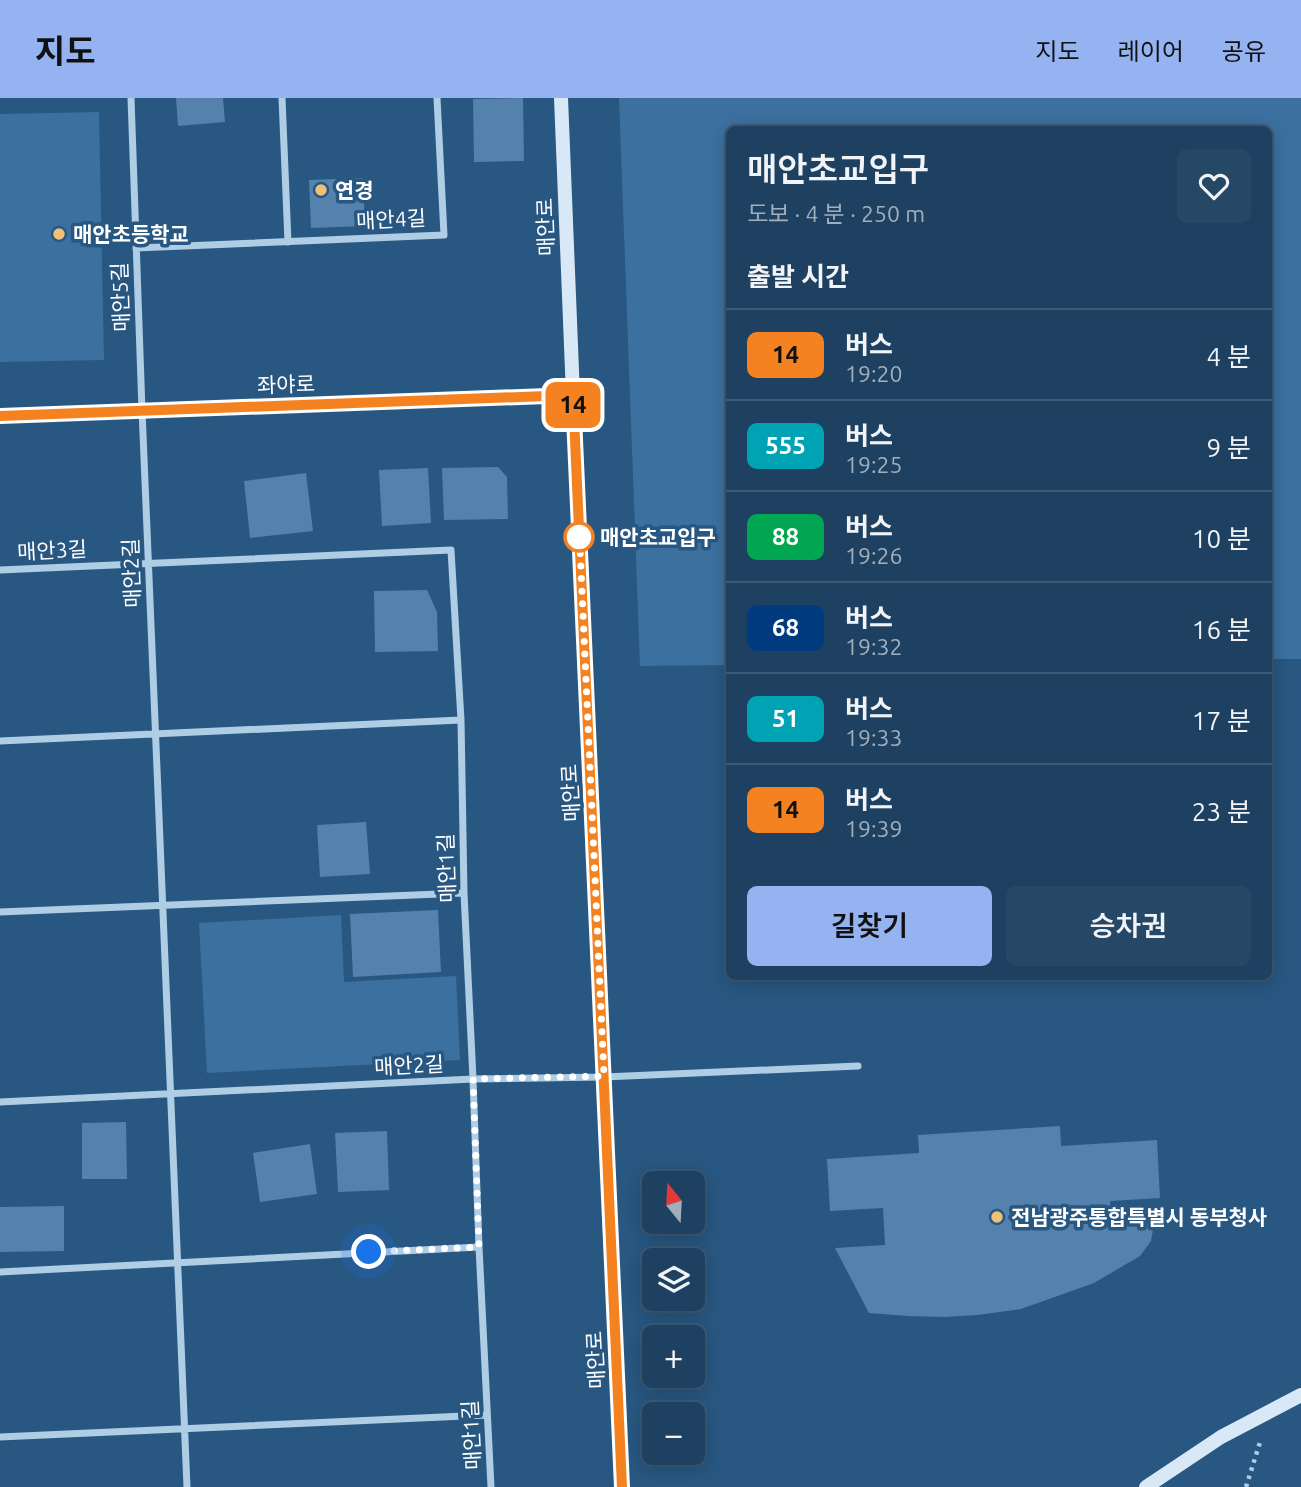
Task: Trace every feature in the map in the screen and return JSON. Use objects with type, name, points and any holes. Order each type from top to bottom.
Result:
[{"type":"street","name":"매안5길","points":[[131,98],[142,410]]},
{"type":"street","points":[[282,98],[288,242]]},
{"type":"street","name":"매안4길","points":[[136,248],[444,235],[437,98]]},
{"type":"street","name":"매안로","points":[[562,98],[622,1487]]},
{"type":"street","name":"좌야로","points":[[0,416],[573,395]]},
{"type":"street","name":"매안2길","points":[[142,410],[187,1487]]},
{"type":"street","name":"매안1길","points":[[148,563],[451,550],[491,1487]]},
{"type":"street","name":"매안3길","points":[[0,570],[148,563]]},
{"type":"street","points":[[0,741],[460,720]]},
{"type":"street","points":[[0,912],[464,893]]},
{"type":"street","name":"매안2길","points":[[0,1102],[473,1079],[859,1066]]},
{"type":"street","points":[[0,1272],[479,1247]]},
{"type":"street","points":[[1146,1487],[1221,1437],[1301,1395]]},
{"type":"street","points":[[0,1437],[487,1415]]},
{"type":"path","points":[[1246,1487],[1270,1411]]},
{"type":"shaded area","points":[[619,98],[1301,98],[1301,659],[1272,659],[1272,126],[726,126],[726,665],[640,666]]},
{"type":"shaded area","name":"매안초등학교","points":[[99,112],[104,360],[0,362],[0,114]]},
{"type":"shaded area","points":[[341,915],[344,982],[456,976],[460,1060],[207,1073],[199,923]]},
{"type":"building","points":[[176,98],[223,98],[225,122],[178,126]]},
{"type":"building","points":[[523,98],[524,161],[474,162],[473,99]]},
{"type":"building","points":[[363,178],[365,226],[311,228],[309,180]]},
{"type":"building","points":[[498,467],[507,477],[508,519],[444,520],[442,468]]},
{"type":"building","points":[[428,468],[431,523],[382,526],[379,470]]},
{"type":"building","points":[[306,473],[313,531],[250,538],[244,481]]},
{"type":"building","points":[[427,590],[437,612],[438,651],[375,652],[374,591]]},
{"type":"building","points":[[366,822],[370,874],[320,877],[317,825]]},
{"type":"building","points":[[438,910],[441,972],[353,977],[350,914]]},
{"type":"building","points":[[126,1122],[127,1179],[82,1179],[82,1123]]},
{"type":"building","name":"전남광주통합특별시 동부청사","points":[[1060,1126],[1061,1146],[1157,1140],[1160,1198],[1110,1201],[1112,1227],[1154,1224],[1151,1241],[1140,1256],[1094,1283],[1021,1309],[945,1317],[869,1313],[835,1248],[885,1245],[883,1208],[830,1211],[827,1159],[919,1153],[918,1135]]},
{"type":"building","points":[[387,1131],[389,1190],[338,1192],[335,1133]]},
{"type":"building","points":[[310,1144],[317,1194],[260,1202],[253,1153]]},
{"type":"building","points":[[64,1206],[64,1251],[0,1252],[0,1207]]},
{"type":"bus line","name":"14","points":[[0,416],[573,395],[622,1487]]},
{"type":"place","name":"연경","points":[[321,190]]},
{"type":"place","name":"매안초등학교","points":[[59,234]]},
{"type":"place","name":"매안초교입구","points":[[579,537]]},
{"type":"place","name":"전남광주통합특별시 동부청사","points":[[997,1217]]},
{"type":"route","points":[[369,1252],[479,1247],[473,1079],[604,1076],[579,526],[579,537]]}]
